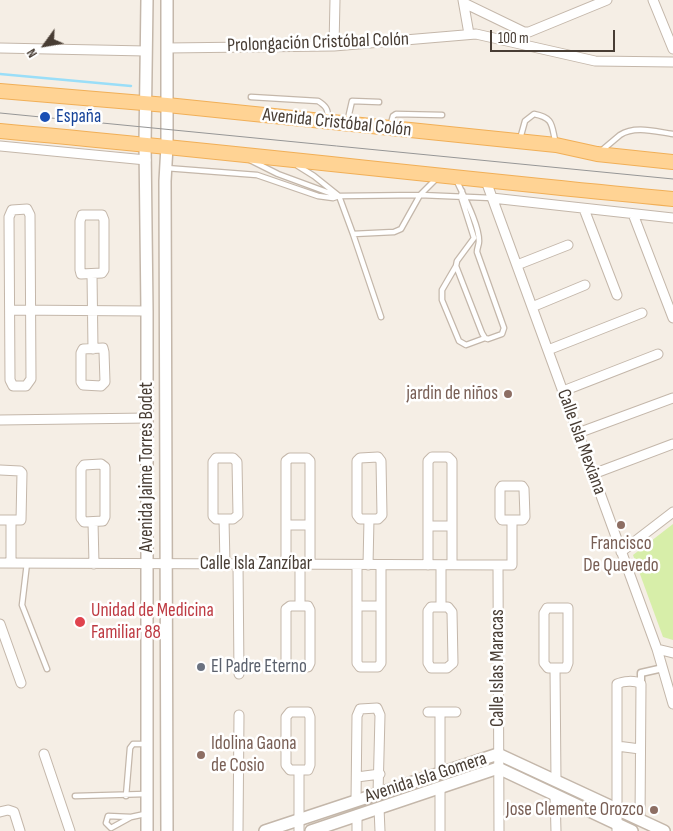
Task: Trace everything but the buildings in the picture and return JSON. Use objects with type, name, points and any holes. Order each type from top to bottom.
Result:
[{"type":"main road","name":"Avenida Cristóbal Colón","points":[[0,90],[167,105],[556,145],[597,154],[673,162]]},
{"type":"main road","points":[[0,131],[167,146],[673,200]]},
{"type":"street","name":"Avenida Jaime Torres Bodet","points":[[147,0],[145,144],[148,418],[147,831]]},
{"type":"street","name":"Avenida Jaime Torres Bodet","points":[[166,0],[166,831]]},
{"type":"street","points":[[334,46],[335,0]]},
{"type":"street","points":[[464,1],[524,32],[529,32],[607,0]]},
{"type":"street","points":[[653,0],[673,49]]},
{"type":"street","points":[[464,1],[469,34]]},
{"type":"street","name":"Prolongación Cristóbal Colón","points":[[167,48],[334,46],[476,34],[595,60],[673,62]]},
{"type":"street","points":[[0,48],[146,51]]},
{"type":"street","points":[[0,146],[146,160]]},
{"type":"street","name":"Calle Isla Mexiana","points":[[486,181],[657,649],[673,704]]},
{"type":"street","points":[[492,198],[673,218]]},
{"type":"street","points":[[27,209],[30,215],[31,379],[26,386],[13,386],[10,380],[10,310],[9,216],[12,210],[27,209]]},
{"type":"street","points":[[584,209],[617,295]]},
{"type":"street","points":[[633,214],[673,318]]},
{"type":"street","points":[[82,215],[102,215],[104,220],[104,270],[102,273],[92,274],[82,274],[80,270],[80,221],[82,215]]},
{"type":"street","points":[[517,265],[568,245]]},
{"type":"street","points":[[92,274],[93,349]]},
{"type":"street","points":[[532,307],[585,285]]},
{"type":"street","points":[[10,310],[147,311]]},
{"type":"street","points":[[548,350],[642,313]]},
{"type":"street","points":[[103,348],[104,352],[105,382],[101,386],[83,385],[81,382],[82,349],[93,349],[103,348]]},
{"type":"street","points":[[563,391],[658,354]]},
{"type":"street","points":[[578,434],[673,398]]},
{"type":"street","points":[[0,420],[148,418]]},
{"type":"street","points":[[593,474],[673,444]]},
{"type":"street","points":[[428,565],[428,461],[432,457],[448,457],[452,461],[452,565]]},
{"type":"street","points":[[216,458],[233,458],[237,462],[238,516],[233,519],[224,519],[216,519],[213,516],[213,462],[216,458]]},
{"type":"street","points":[[286,564],[286,462],[290,458],[308,458],[310,461],[310,564]]},
{"type":"street","points":[[360,458],[378,458],[382,461],[382,515],[378,519],[368,519],[360,519],[357,515],[357,461],[360,458]]},
{"type":"street","points":[[101,464],[105,467],[105,517],[103,521],[93,522],[84,522],[81,518],[81,469],[84,465],[101,464]]},
{"type":"street","points":[[0,470],[20,471],[22,473],[21,520],[0,520]]},
{"type":"street","points":[[502,486],[522,486],[524,489],[525,517],[523,520],[512,520],[502,520],[500,517],[500,489],[502,486]]},
{"type":"street","points":[[621,552],[673,512]]},
{"type":"street","points":[[224,519],[225,564]]},
{"type":"street","points":[[368,519],[368,565]]},
{"type":"street","points":[[11,520],[11,563]]},
{"type":"street","name":"Calle Isla Zanzíbar","points":[[0,563],[512,565],[512,520]]},
{"type":"street","points":[[93,522],[94,564]]},
{"type":"street","points":[[286,525],[310,525]]},
{"type":"street","points":[[428,526],[452,526]]},
{"type":"street","points":[[238,564],[239,674]]},
{"type":"street","points":[[300,564],[300,606]]},
{"type":"street","points":[[357,565],[357,663],[360,667],[378,667],[381,663],[381,565]]},
{"type":"street","points":[[440,607],[441,565]]},
{"type":"street","name":"Calle Islas Maracas","points":[[498,565],[499,831]]},
{"type":"street","points":[[290,606],[300,606],[308,606],[310,610],[310,663],[308,667],[290,667],[286,663],[286,609],[290,606]]},
{"type":"street","points":[[357,606],[381,606]]},
{"type":"street","points":[[431,607],[440,607],[448,607],[452,612],[453,663],[448,668],[431,668],[428,663],[428,611],[431,607]]},
{"type":"street","points":[[547,608],[568,608],[568,664],[566,668],[556,668],[548,668],[544,663],[544,613],[547,608]]},
{"type":"street","points":[[0,624],[21,683]]},
{"type":"street","points":[[657,649],[673,654]]},
{"type":"street","points":[[556,668],[556,781]]},
{"type":"street","points":[[640,820],[641,673],[662,668]]},
{"type":"street","points":[[617,828],[617,684],[620,682],[638,682],[641,684]]},
{"type":"street","points":[[356,801],[357,716],[360,709],[377,708],[380,715],[378,794]]},
{"type":"street","points":[[290,712],[308,712],[310,716],[310,765],[308,770],[300,770],[290,770],[286,765],[286,717],[290,712]]},
{"type":"street","points":[[428,712],[456,712]]},
{"type":"street","points":[[440,712],[440,774]]},
{"type":"street","points":[[238,831],[239,715]]},
{"type":"street","points":[[617,746],[640,749]]},
{"type":"street","points":[[44,754],[70,831]]},
{"type":"street","name":"Avenida Isla Gomera","points":[[265,831],[299,826],[356,801],[498,754],[664,831]]},
{"type":"street","name":"Avenida Isla Gomera","points":[[311,831],[498,768],[555,795],[617,828],[632,831]]},
{"type":"street","points":[[299,826],[300,770]]},
{"type":"street","points":[[357,776],[380,774]]},
{"type":"street","points":[[440,788],[440,831]]},
{"type":"street","points":[[555,795],[556,831]]},
{"type":"street","points":[[379,808],[380,831]]},
{"type":"street","points":[[0,812],[8,810],[14,812],[20,831]]},
{"type":"street","points":[[357,816],[357,831]]},
{"type":"lane","points":[[251,97],[318,101],[326,106],[328,122]]},
{"type":"lane","points":[[347,124],[352,101],[379,102]]},
{"type":"lane","points":[[390,128],[393,116],[396,114],[442,115]]},
{"type":"lane","points":[[519,142],[526,121],[534,114],[545,116],[550,120],[556,145]]},
{"type":"lane","points":[[597,154],[622,134],[630,131],[638,130],[673,134]]},
{"type":"lane","points":[[236,154],[278,174],[339,196]]},
{"type":"lane","points":[[278,158],[301,167],[339,196],[381,317]]},
{"type":"lane","points":[[166,168],[257,176],[318,196],[333,198],[339,196],[420,195],[463,195],[492,198]]},
{"type":"lane","points":[[353,234],[399,231],[420,195],[439,176]]},
{"type":"lane","points":[[456,177],[463,195],[479,237],[477,252],[504,328],[502,334],[466,345],[459,341],[442,300],[442,290],[457,261],[474,238],[463,195]]},
{"type":"lane","points":[[456,266],[485,338]]},
{"type":"lane","points":[[27,563],[22,605],[47,669]]},
{"type":"lane","points":[[126,796],[130,748],[133,744],[147,744]]},
{"type":"lane","points":[[75,796],[148,794]]},
{"type":"lane","points":[[131,817],[111,828],[106,823],[108,816],[131,817],[147,814]]},
{"type":"green space","points":[[673,524],[673,640],[663,637],[633,555]]},
{"type":"waterway","points":[[0,74],[131,86]]},
{"type":"tram line","points":[[0,113],[673,179]]},
{"type":"place","name":"España","points":[[45,117]]},
{"type":"place","name":"jardin de niños","points":[[508,394]]},
{"type":"place","name":"Francisco De Quevedo","points":[[621,525]]},
{"type":"place","name":"Unidad de Medicina Familiar 88","points":[[80,622]]},
{"type":"place","name":"El Padre Eterno","points":[[201,667]]},
{"type":"place","name":"Idolina Gaona de Cosio","points":[[201,755]]},
{"type":"place","name":"Jose Clemente Orozco","points":[[654,810]]}]
